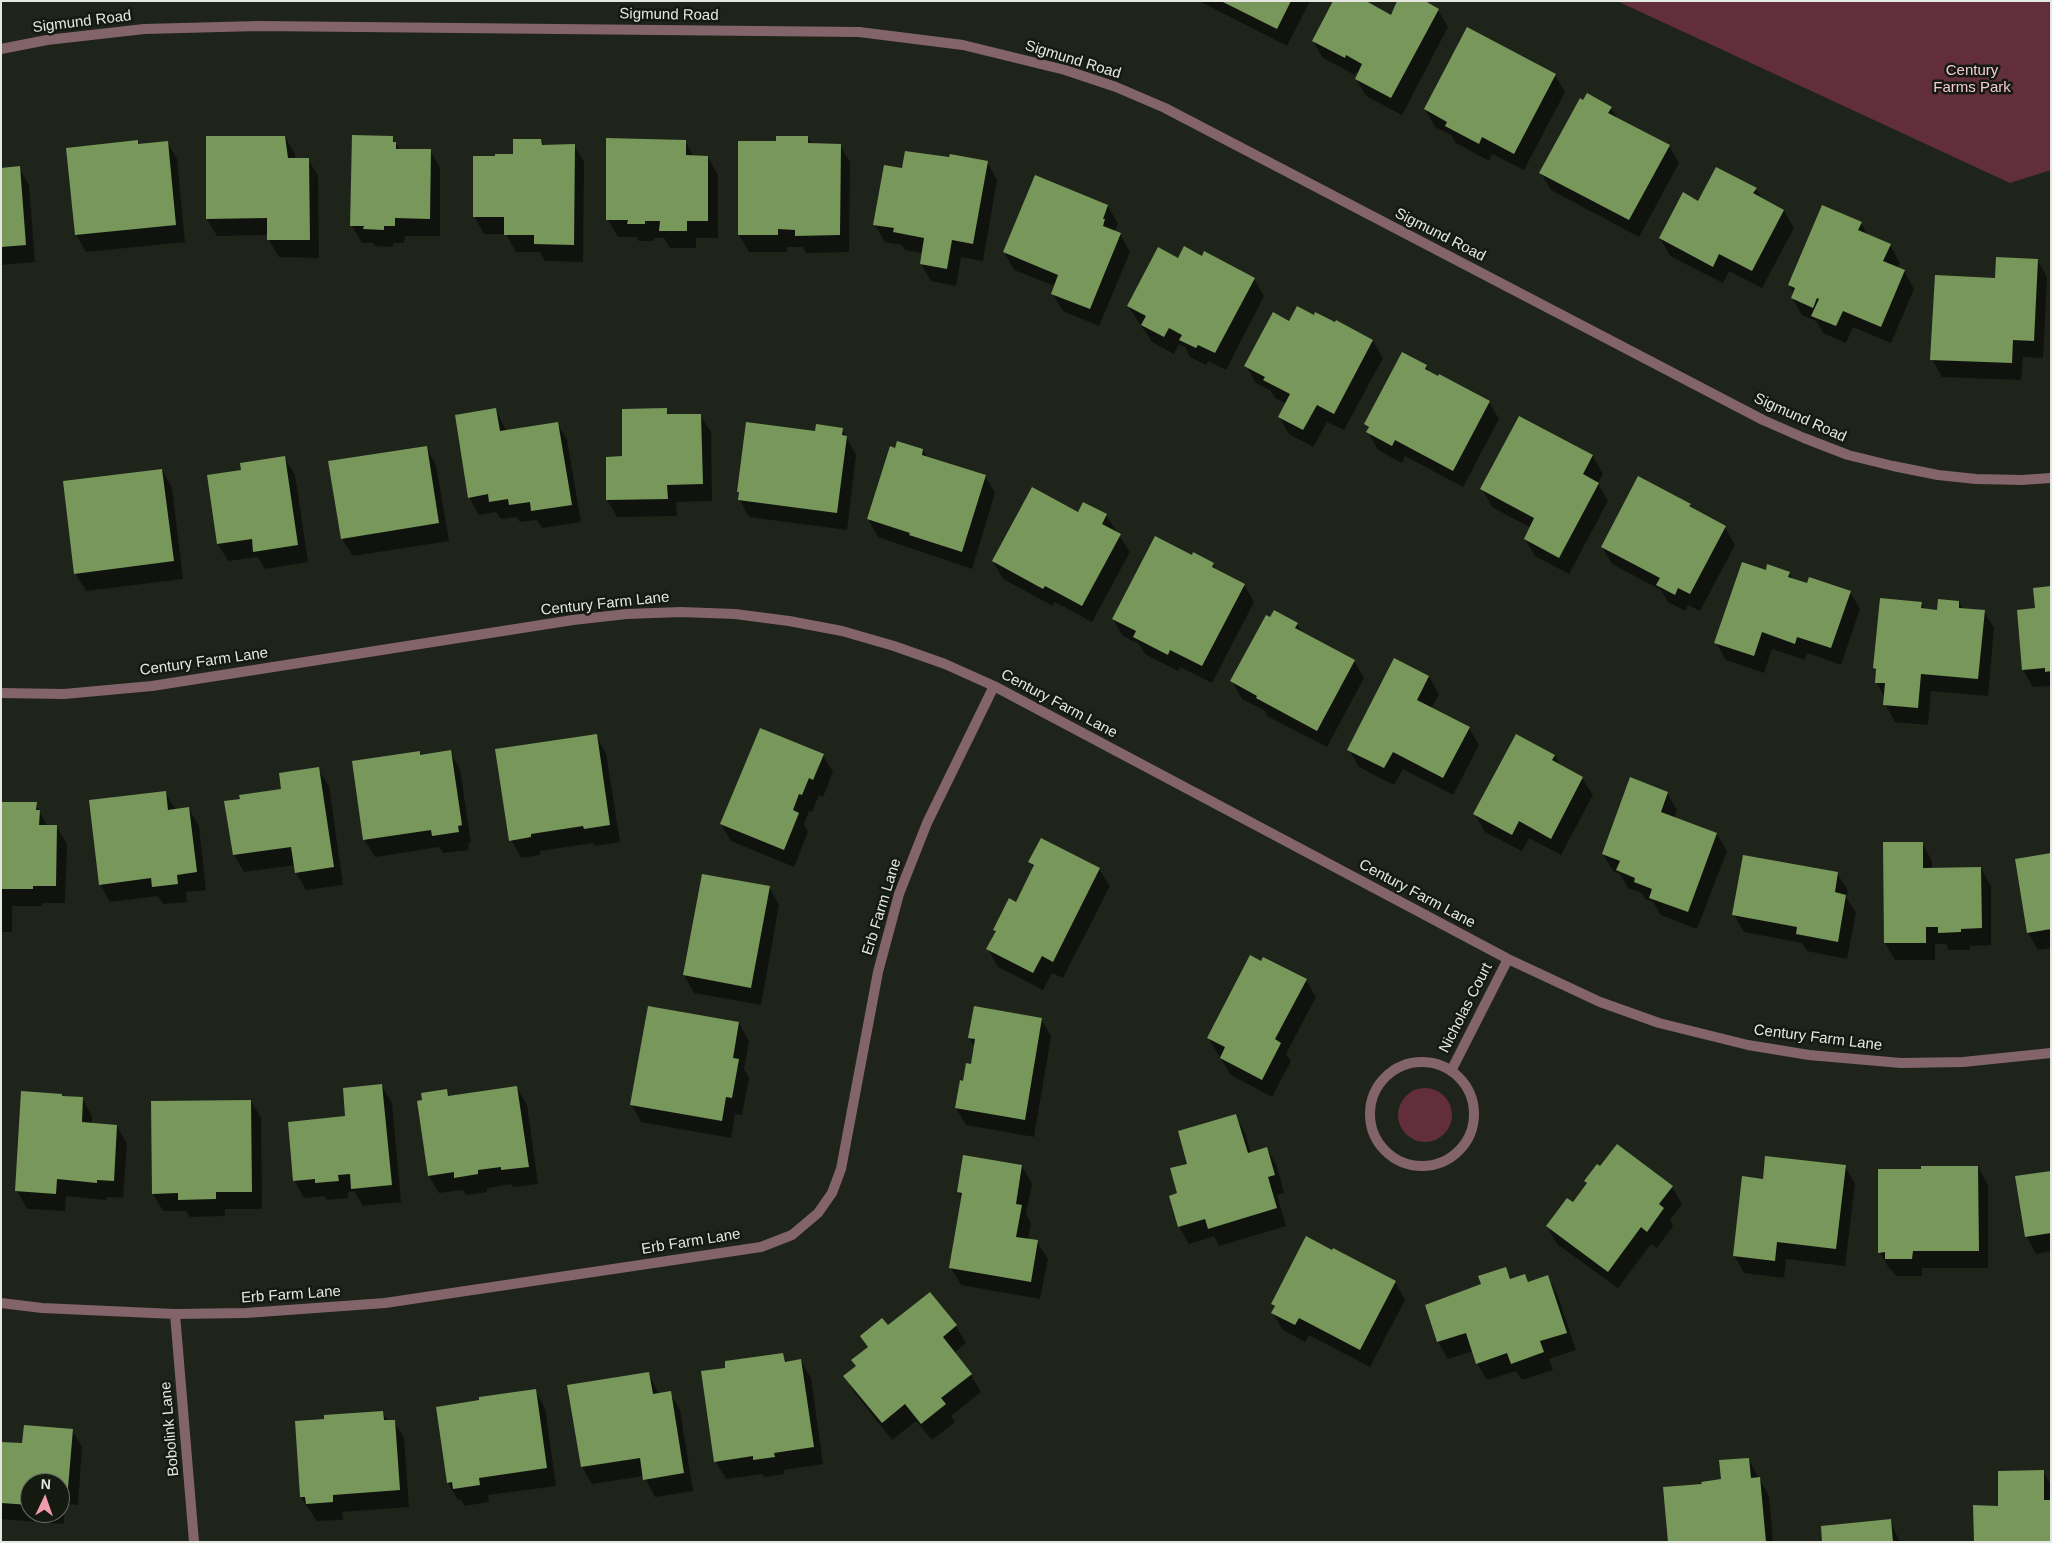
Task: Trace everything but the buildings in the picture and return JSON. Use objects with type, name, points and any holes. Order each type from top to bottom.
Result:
[{"type":"street","name":"Sigmund Road","points":[[1,49],[48,40],[144,29],[259,26],[859,32],[963,45],[1065,70],[1116,87],[1165,108],[1754,415],[1804,438],[1848,455],[1938,475],[2022,480],[2051,478]]},
{"type":"street","name":"Century Farm Lane","points":[[1,693],[64,694],[152,686],[573,620],[627,614],[681,612],[735,614],[789,621],[842,631],[894,646],[945,664],[994,686],[1508,959],[1600,1002],[1658,1023],[1748,1046],[1809,1055],[1901,1062],[1963,1062],[2051,1053]]},
{"type":"street","name":"Erb Farm Lane","points":[[1,1303],[42,1308],[175,1314],[246,1313],[385,1303],[761,1247],[792,1235],[818,1213],[832,1193],[841,1169],[878,972],[899,894],[927,823],[994,686]]},
{"type":"street","name":"Nicholas Court","points":[[1451,1071],[1508,959]]},
{"type":"street","name":"Nicholas Court","points":[[1419,1062],[1436,1064],[1451,1071],[1463,1082],[1471,1096],[1474,1112],[1472,1129],[1465,1143],[1455,1155],[1440,1163],[1424,1166],[1408,1165],[1393,1158],[1381,1147],[1373,1132],[1370,1117],[1371,1100],[1378,1086],[1389,1073],[1403,1066],[1419,1062]]},
{"type":"street","name":"Bobolink Lane","points":[[175,1314],[194,1542]]},
{"type":"green space","name":"Century Farms Park","points":[[1617,1],[2051,1],[2051,170],[2010,183]]},
{"type":"green space","points":[[1420,1088],[1430,1088],[1440,1092],[1448,1100],[1452,1115],[1448,1130],[1440,1138],[1430,1142],[1420,1142],[1410,1138],[1402,1130],[1398,1120],[1398,1110],[1402,1100],[1410,1092]]}]
